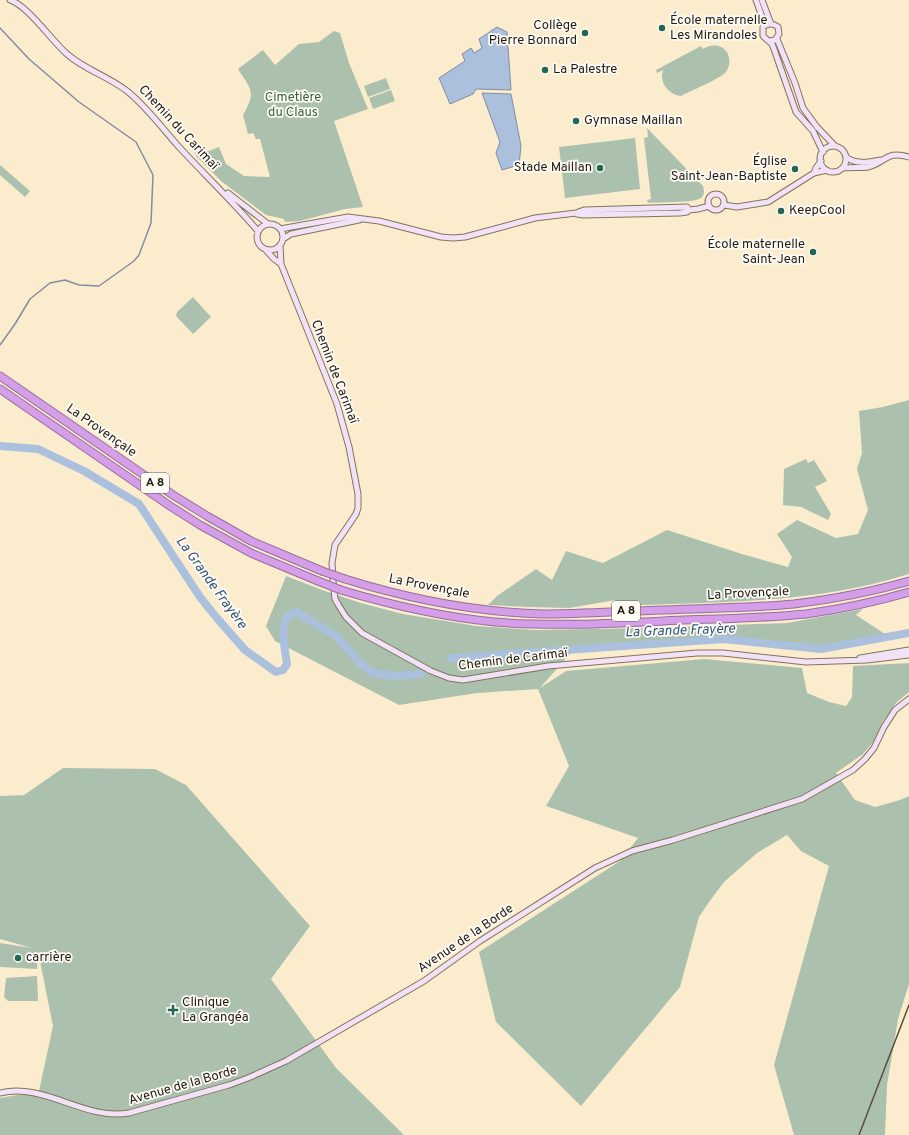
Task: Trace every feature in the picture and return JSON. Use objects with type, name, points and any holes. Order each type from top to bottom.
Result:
[{"type":"highway","name":"La Provençale","points":[[0,376],[206,516],[257,544],[322,571],[389,592],[458,606],[544,614],[730,608],[793,604],[843,596],[909,581]]},
{"type":"highway","name":"La Provençale","points":[[0,389],[170,506],[200,525],[251,553],[341,590],[392,604],[440,614],[494,622],[552,624],[770,617],[839,608],[909,592]]},
{"type":"street","name":"Chemin du Carimaï","points":[[10,0],[24,8],[51,38],[68,54],[127,91],[199,168],[217,185],[258,231]]},
{"type":"street","points":[[756,0],[768,24]]},
{"type":"street","points":[[762,0],[768,24]]},
{"type":"street","points":[[768,24],[776,25],[779,29],[777,39],[795,83],[803,108],[817,127],[835,146],[842,150],[846,157],[851,160],[862,162],[881,160],[892,155],[899,154],[909,158]]},
{"type":"street","points":[[768,24],[762,30],[763,36],[769,41],[774,49],[796,112],[813,132],[823,152]]},
{"type":"street","points":[[769,41],[777,39]]},
{"type":"street","points":[[814,173],[821,161],[823,152],[828,147],[835,146]]},
{"type":"street","points":[[843,168],[846,157]]},
{"type":"street","points":[[280,229],[348,217],[368,219],[441,237],[453,238],[465,237],[535,218],[576,213],[584,210],[687,207],[689,210],[709,206],[718,210],[724,205],[737,207],[768,202],[814,173],[827,170],[837,172],[843,168],[867,167],[877,164],[881,160]]},
{"type":"street","points":[[821,161],[824,168],[827,170]]},
{"type":"street","name":"Chemin du Carimaï","points":[[217,185],[268,224]]},
{"type":"street","points":[[709,206],[708,199],[711,195],[716,193],[722,196],[724,205]]},
{"type":"street","points":[[266,250],[274,250],[280,245],[283,239],[291,234],[368,219]]},
{"type":"street","points":[[281,264],[274,259],[257,241],[258,231],[268,224],[277,226],[280,229],[283,239]]},
{"type":"street","name":"Chemin de Carimaï","points":[[280,245],[281,264],[337,404],[349,447],[358,494],[358,508],[354,518],[335,545],[332,563],[332,581],[335,599],[338,606],[346,617],[362,633],[431,671],[449,678],[463,680],[548,666],[697,653],[729,654],[806,662],[867,660],[909,655]]},
{"type":"street","name":"Chemin de Carimaï","points":[[855,660],[867,656],[909,650]]},
{"type":"street","name":"Avenue de la Borde","points":[[0,1093],[19,1091],[27,1092],[92,1110],[114,1114],[129,1113],[221,1087],[255,1075],[286,1061],[424,980],[480,941],[595,868],[632,850],[673,840],[795,802],[840,778],[853,770],[865,759],[874,748],[895,710],[909,699]]},
{"type":"green space","name":"Cimetière du Claus","points":[[334,31],[340,33],[349,63],[368,109],[334,121],[363,207],[345,209],[300,221],[285,222],[284,219],[266,215],[221,181],[196,156],[193,151],[209,151],[219,147],[226,164],[244,176],[270,177],[260,139],[256,139],[253,133],[248,134],[243,115],[250,101],[251,92],[247,82],[238,69],[263,50],[275,65],[299,44],[319,42]]},
{"type":"green space","points":[[701,46],[703,49],[709,46],[719,46],[724,49],[729,58],[728,69],[711,82],[681,96],[672,93],[666,87],[662,79],[663,70],[657,73],[656,70]]},
{"type":"green space","points":[[386,78],[390,89],[368,97],[364,86]]},
{"type":"green space","points":[[391,90],[395,101],[373,109],[369,98]]},
{"type":"green space","points":[[647,128],[703,186],[704,194],[701,198],[698,200],[684,202],[648,203],[647,200],[651,199],[644,138],[648,137]]},
{"type":"green space","name":"Stade Maillan","points":[[635,138],[640,189],[565,198],[559,147]]},
{"type":"green space","points":[[0,165],[30,191],[25,197],[0,175]]},
{"type":"green space","points":[[193,297],[211,317],[193,334],[176,316],[177,312]]},
{"type":"green space","points":[[909,400],[909,574],[873,584],[838,591],[764,600],[617,606],[616,600],[569,608],[488,605],[497,596],[536,569],[552,580],[566,551],[603,563],[667,530],[788,567],[792,557],[777,534],[797,520],[836,538],[858,534],[868,510],[857,469],[862,453],[859,411],[883,407]]},
{"type":"green space","points":[[806,459],[808,463],[814,460],[827,481],[815,487],[831,514],[828,520],[801,507],[783,505],[784,469]]},
{"type":"green space","points":[[286,576],[361,603],[403,614],[476,626],[535,630],[787,623],[863,609],[856,615],[888,636],[815,646],[714,637],[576,647],[540,688],[566,671],[704,659],[802,668],[807,693],[829,702],[846,706],[852,697],[853,666],[909,663],[909,692],[896,703],[883,721],[874,741],[863,754],[836,773],[855,800],[875,807],[909,796],[909,984],[898,1019],[887,1085],[885,1135],[794,1135],[774,1065],[829,866],[801,851],[787,835],[757,853],[724,882],[699,917],[680,987],[581,1106],[496,1022],[479,952],[620,861],[638,838],[546,806],[569,766],[538,689],[477,693],[399,705],[275,641],[266,626]]},
{"type":"green space","points":[[63,768],[155,769],[186,785],[310,926],[271,979],[336,1068],[404,1135],[0,1135],[0,1098],[39,1091],[53,1026],[38,951],[37,969],[0,967],[0,943],[32,948],[0,939],[0,796],[24,795]]},
{"type":"green space","name":"carrière","points":[[37,976],[38,1001],[8,1001],[4,997],[6,978]]},
{"type":"water","points":[[497,27],[507,32],[511,90],[476,89],[473,94],[450,104],[439,78],[465,61],[462,54],[471,48],[474,53],[482,48],[479,39]]},
{"type":"water","points":[[482,93],[511,94],[521,146],[519,165],[502,170],[496,153],[500,142]]},
{"type":"waterway","points":[[0,28],[29,59],[79,102],[136,142],[153,175],[151,223],[139,255],[134,261],[99,286],[79,285],[65,280],[50,283],[30,299],[0,345]]},
{"type":"waterway","name":"La Grande Frayère","points":[[0,446],[38,449],[84,471],[139,504],[200,597],[216,617],[245,650],[276,672],[283,670],[287,664],[284,642],[284,626],[286,619],[290,614],[296,612],[335,635],[362,665],[374,673],[394,676],[421,674]]},
{"type":"waterway","name":"La Grande Frayère","points":[[451,658],[724,639],[821,649],[909,633]]},
{"type":"railway","points":[[859,1135],[909,1005]]},
{"type":"place","name":"École maternelle Les Mirandoles","points":[[662,28]]},
{"type":"place","name":"Collège Pierre Bonnard","points":[[585,33]]},
{"type":"place","name":"La Palestre","points":[[545,70]]},
{"type":"place","name":"Gymnase Maillan","points":[[576,121]]},
{"type":"place","name":"Stade Maillan","points":[[600,168]]},
{"type":"place","name":"Église Saint-Jean-Baptiste","points":[[795,169]]},
{"type":"place","name":"KeepCool","points":[[781,211]]},
{"type":"place","name":"École maternelle Saint-Jean","points":[[813,252]]},
{"type":"place","name":"carrière","points":[[18,958]]},
{"type":"place","name":"Clinique La Grangéa","points":[[173,1010]]}]
